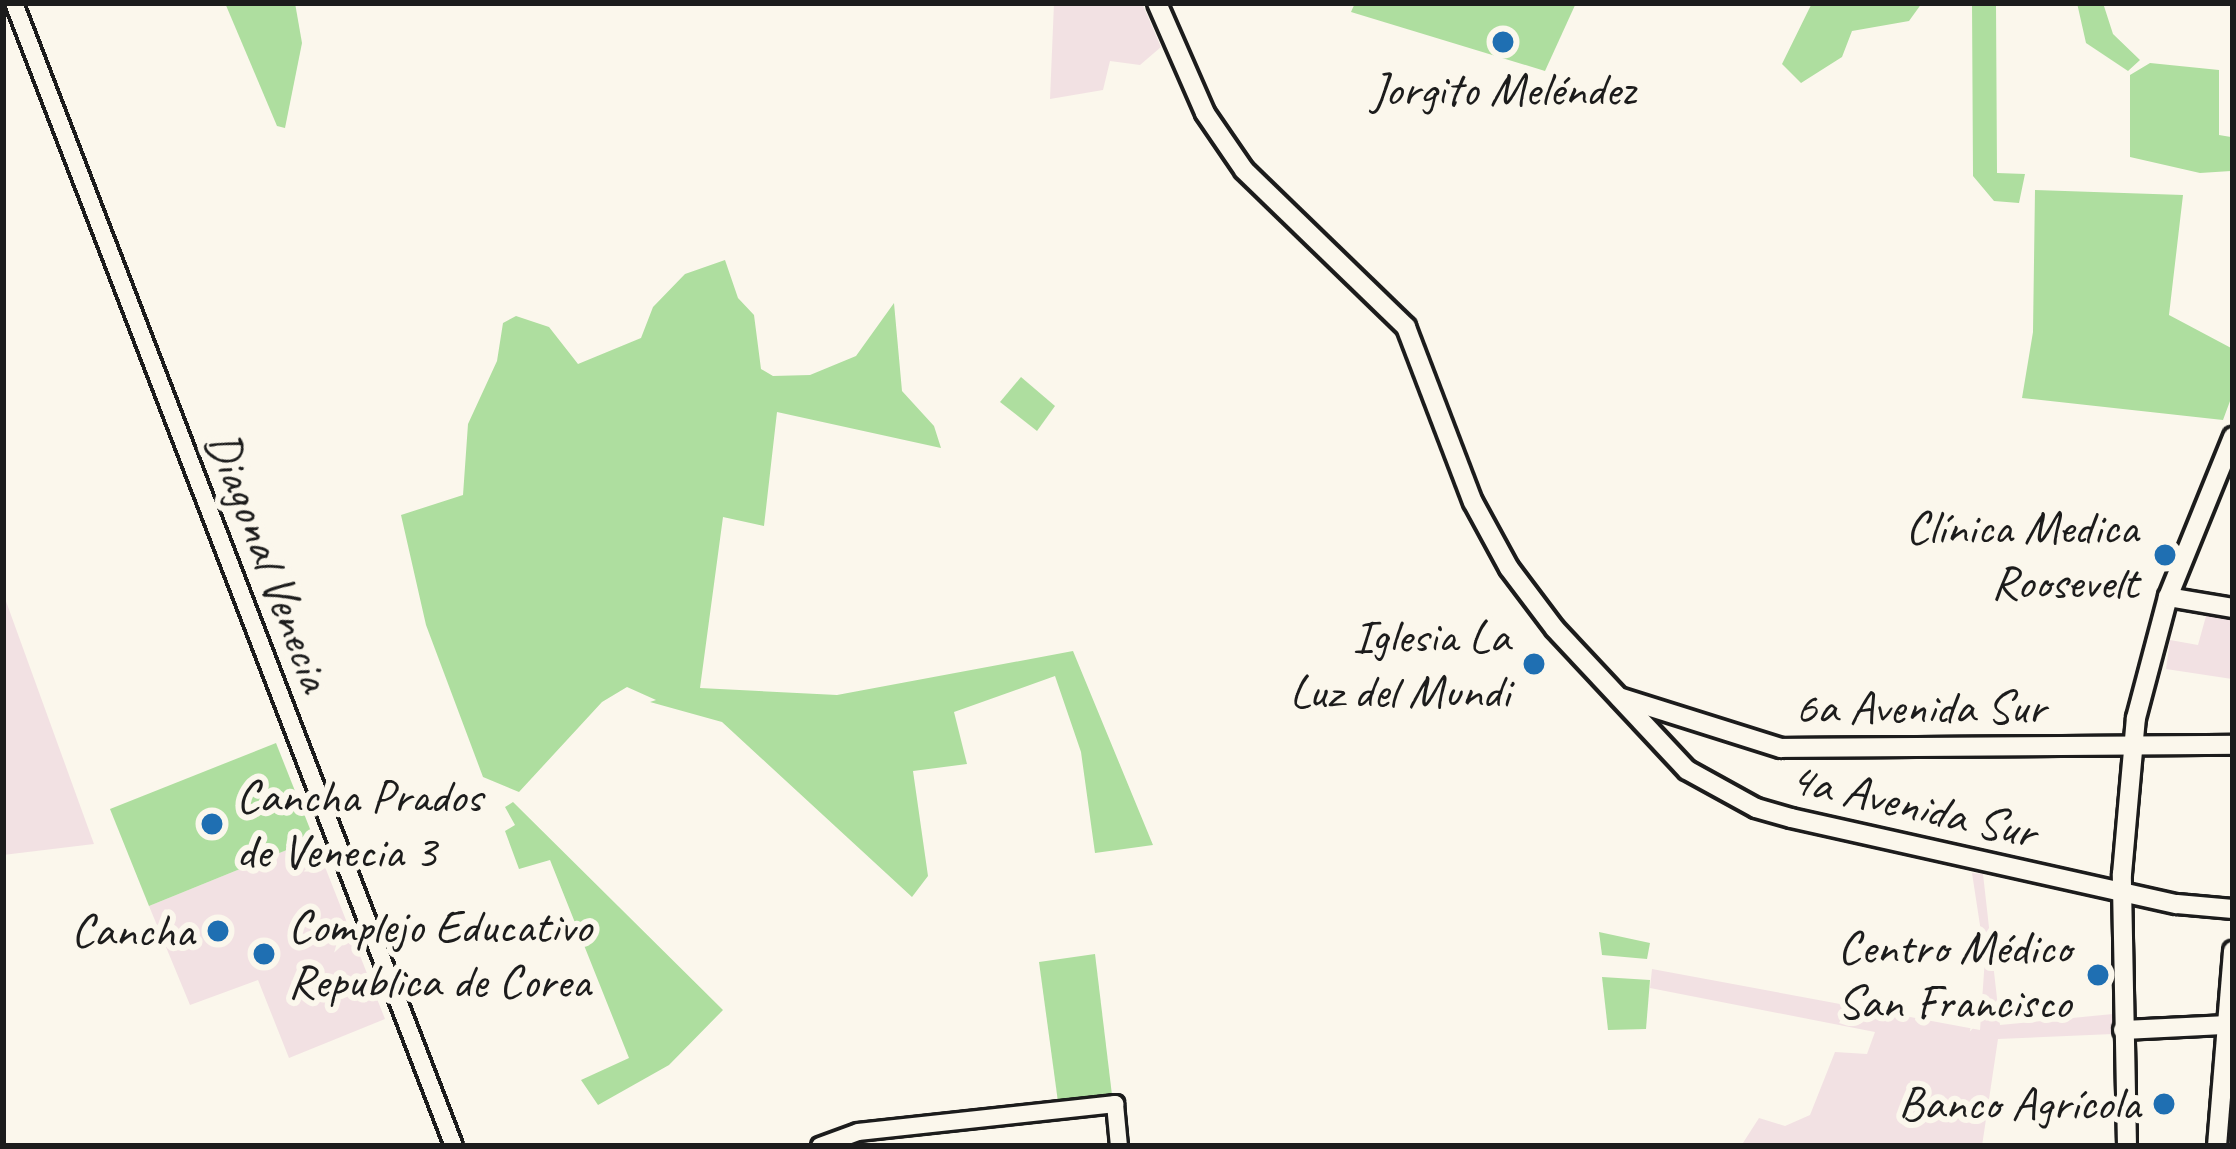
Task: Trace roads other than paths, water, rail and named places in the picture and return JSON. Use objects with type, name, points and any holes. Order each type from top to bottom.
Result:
[{"type":"main road","name":"4a Avenida Sur","points":[[1157,3],[1205,113],[1244,170],[1406,328],[1490,536],[1661,748],[1756,808],[2122,892],[2233,909]]},
{"type":"main road","points":[[2127,1146],[2122,892],[2132,748],[2168,597],[2233,437]]},
{"type":"main road","points":[[2168,597],[2233,608]]},
{"type":"main road","name":"6a Avenida Sur","points":[[1615,696],[1781,748],[2233,745]]},
{"type":"main road","points":[[1661,748],[1656,728],[1672,713]]},
{"type":"main road","points":[[2217,1146],[2233,951]]},
{"type":"main road","points":[[2123,1030],[2224,1025]]},
{"type":"street","name":"Diagonal Venecia","points":[[14,3],[454,1146]]},
{"type":"street","points":[[820,1146],[858,1132],[1115,1104],[1118,1146]]},
{"type":"place","name":"Jorgito Meléndez","points":[[1503,42]]},
{"type":"place","name":"Clínica Medica Roosevelt","points":[[2165,555]]},
{"type":"place","name":"Iglesia La Luz del Mundi","points":[[1534,664]]},
{"type":"place","name":"Cancha Prados de Venecia 3","points":[[212,824]]},
{"type":"place","name":"Cancha","points":[[218,931]]},
{"type":"place","name":"Complejo Educativo Republica de Corea","points":[[264,954]]},
{"type":"place","name":"Centro Médico San Francisco","points":[[2098,975]]},
{"type":"place","name":"Banco Agrícola","points":[[2164,1104]]}]
